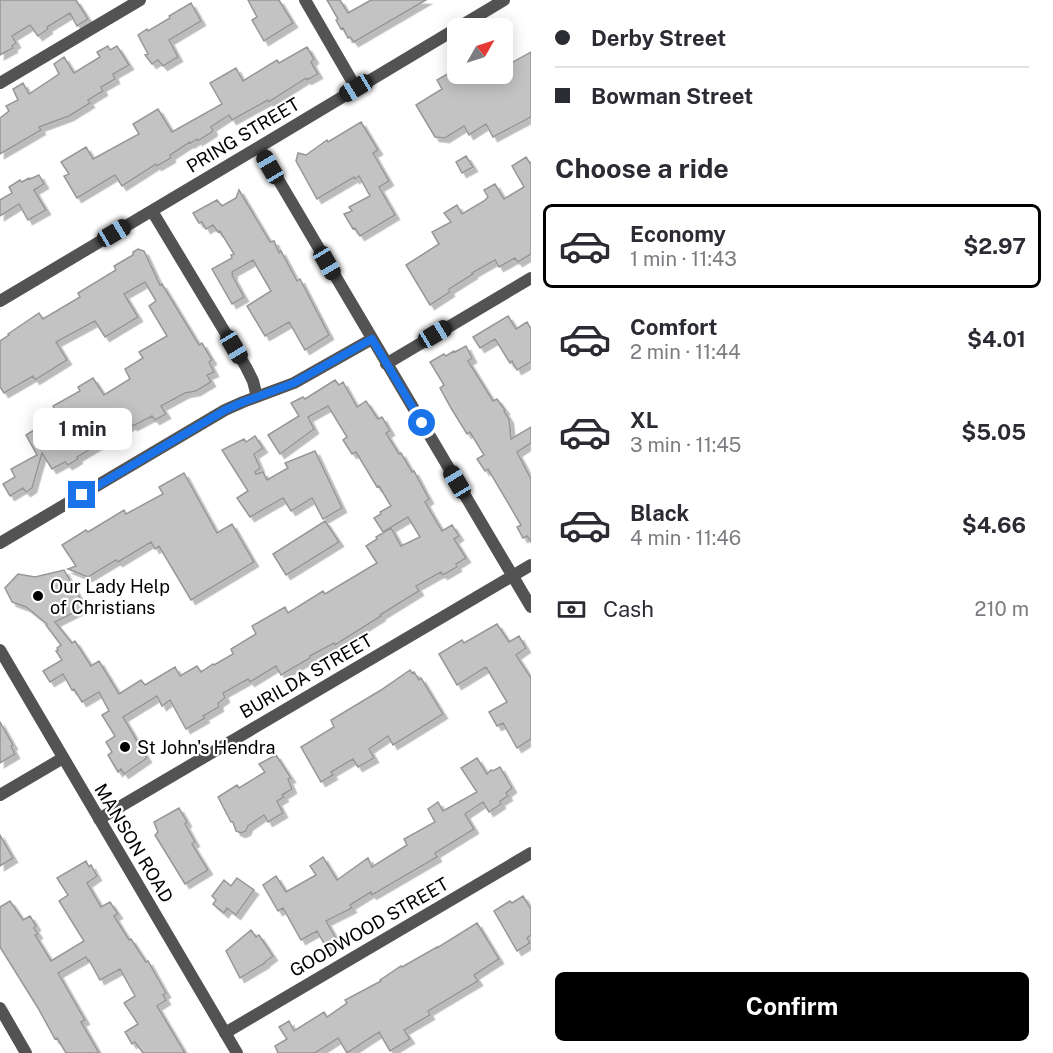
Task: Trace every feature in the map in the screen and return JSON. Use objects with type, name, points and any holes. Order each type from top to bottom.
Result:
[{"type":"street","points":[[0,83],[140,0]]},
{"type":"street","points":[[305,0],[356,88]]},
{"type":"street","name":"PRING STREET","points":[[0,301],[504,0]]},
{"type":"street","points":[[259,147],[531,607]]},
{"type":"street","points":[[152,210],[246,367],[257,397]]},
{"type":"street","points":[[386,364],[531,278]]},
{"type":"street","points":[[0,543],[225,410],[294,383],[372,339]]},
{"type":"street","name":"BURILDA STREET","points":[[99,819],[531,565]]},
{"type":"street","name":"MANSON ROAD","points":[[0,650],[237,1053]]},
{"type":"street","points":[[0,795],[63,758]]},
{"type":"street","name":"GOODWOOD STREET","points":[[225,1033],[531,853]]},
{"type":"street","points":[[0,1008],[26,1053]]},
{"type":"building","points":[[0,0],[76,0],[88,19],[77,26],[70,13],[47,27],[48,29],[38,36],[30,25],[12,36],[16,43],[12,46],[13,48],[0,55]]},
{"type":"building","points":[[248,0],[279,0],[293,23],[264,41],[252,20],[257,17]]},
{"type":"building","points":[[327,0],[340,0],[348,13],[371,0],[426,0],[354,42],[350,37],[348,38],[343,28],[341,29]]},
{"type":"building","points":[[191,3],[201,21],[169,40],[178,57],[163,66],[158,60],[152,64],[145,55],[148,54],[138,35],[170,18],[169,16]]},
{"type":"building","points":[[108,46],[110,50],[117,46],[129,65],[113,74],[115,79],[101,87],[103,91],[88,100],[90,103],[69,116],[39,127],[41,130],[0,154],[0,118],[9,111],[6,106],[18,100],[13,89],[23,83],[29,94],[59,74],[54,64],[64,57],[74,73],[100,57],[97,52]]},
{"type":"building","points":[[307,47],[314,59],[311,62],[318,74],[307,80],[306,78],[269,102],[268,100],[232,120],[229,115],[211,127],[212,132],[198,141],[197,139],[190,142],[170,155],[171,158],[157,166],[156,164],[122,186],[115,175],[77,198],[64,176],[69,174],[61,162],[86,147],[93,159],[139,134],[133,124],[158,109],[172,132],[222,104],[210,83],[236,68],[243,81],[277,60],[279,63]]},
{"type":"building","points":[[531,52],[531,117],[493,137],[486,124],[469,135],[464,126],[445,138],[435,137],[416,105],[442,89],[437,80],[447,74],[447,84],[513,84],[513,62]]},
{"type":"building","points":[[361,122],[378,150],[373,153],[389,181],[379,187],[395,215],[360,236],[344,214],[352,211],[349,207],[370,196],[359,176],[317,199],[296,161],[298,153],[306,155],[327,140],[328,142]]},
{"type":"building","points":[[466,156],[473,167],[462,173],[456,162]]},
{"type":"building","points":[[526,157],[531,165],[531,254],[518,262],[515,258],[499,267],[495,260],[472,273],[430,305],[406,265],[439,244],[432,232],[451,222],[444,213],[457,205],[462,214],[484,201],[488,197],[484,190],[495,184],[504,199],[524,187],[512,166]]},
{"type":"building","points":[[39,175],[44,184],[34,190],[46,210],[28,220],[19,204],[0,216],[0,200],[12,193],[9,187],[20,180],[22,182]]},
{"type":"building","points":[[239,190],[270,242],[274,241],[297,281],[300,279],[329,335],[305,350],[289,322],[265,336],[247,306],[271,291],[253,260],[232,272],[244,297],[232,304],[212,269],[232,258],[231,255],[234,254],[220,231],[218,232],[213,225],[206,229],[193,213],[217,200],[222,206],[236,198]]},
{"type":"building","points":[[138,249],[144,251],[160,285],[162,284],[199,345],[202,343],[212,360],[209,362],[214,372],[207,375],[211,382],[161,406],[166,414],[155,420],[152,416],[133,426],[132,424],[77,457],[78,459],[68,465],[65,462],[52,469],[42,453],[32,488],[26,492],[23,488],[10,496],[3,484],[15,477],[11,469],[37,455],[26,435],[58,415],[53,406],[80,391],[78,387],[93,378],[104,395],[130,379],[125,369],[143,358],[139,352],[167,336],[149,306],[156,301],[145,282],[124,294],[138,317],[105,337],[95,321],[56,342],[67,360],[35,380],[33,376],[4,393],[0,387],[0,341],[39,313],[43,319],[80,297],[78,293],[116,270],[114,266],[133,255],[133,252]]},
{"type":"building","points":[[508,316],[516,329],[527,322],[531,329],[531,362],[517,370],[495,339],[480,348],[473,337]]},
{"type":"building","points":[[466,346],[472,358],[468,361],[493,401],[497,399],[505,410],[509,419],[511,439],[531,427],[531,443],[517,452],[531,479],[531,542],[527,536],[523,538],[517,527],[521,525],[488,469],[485,471],[477,459],[484,455],[470,432],[467,434],[451,408],[440,388],[444,385],[430,362]]},
{"type":"building","points":[[335,380],[339,385],[343,382],[357,407],[366,401],[378,419],[382,417],[390,431],[386,433],[412,472],[414,471],[429,499],[425,502],[442,531],[452,525],[459,536],[454,539],[466,558],[456,564],[457,567],[443,575],[441,572],[416,586],[419,591],[381,616],[281,675],[276,666],[250,682],[248,679],[223,693],[225,698],[218,703],[219,707],[186,729],[170,700],[162,706],[157,696],[123,717],[147,758],[124,774],[121,769],[118,772],[108,755],[112,752],[106,742],[115,736],[102,715],[109,711],[99,692],[82,702],[63,674],[50,682],[43,671],[62,660],[56,651],[61,645],[47,624],[26,607],[12,602],[5,588],[18,574],[35,577],[64,570],[85,607],[55,622],[72,643],[75,641],[91,666],[99,661],[119,694],[141,680],[145,685],[175,667],[180,676],[197,666],[201,672],[233,654],[231,649],[256,634],[252,626],[285,607],[288,613],[323,591],[325,594],[377,563],[366,546],[391,528],[401,546],[420,537],[408,517],[383,532],[374,518],[391,506],[356,452],[352,454],[343,440],[347,437],[328,406],[308,417],[314,429],[280,454],[268,435],[299,416],[291,403],[303,397],[305,399]]},
{"type":"building","points":[[255,436],[263,448],[254,454],[260,468],[255,472],[256,474],[263,472],[267,480],[288,468],[285,463],[315,451],[342,508],[323,519],[312,498],[291,511],[283,498],[250,517],[237,498],[248,491],[222,450],[244,439],[246,442]]},
{"type":"building","points":[[184,473],[217,533],[232,524],[254,562],[191,600],[159,546],[155,549],[151,542],[88,577],[68,569],[76,566],[62,545],[124,510],[126,514],[163,494],[159,487]]},
{"type":"building","points":[[325,521],[339,542],[286,575],[273,554]]},
{"type":"building","points":[[497,624],[509,642],[519,636],[526,648],[516,655],[531,678],[531,739],[517,748],[503,723],[497,726],[489,712],[507,702],[486,667],[457,685],[439,654],[462,640],[464,643]]},
{"type":"building","points":[[410,670],[419,680],[421,678],[443,714],[393,745],[388,736],[369,749],[374,758],[358,767],[353,759],[331,772],[333,775],[321,782],[301,747],[334,727],[331,720]]},
{"type":"building","points":[[0,722],[13,745],[11,746],[15,754],[0,763]]},
{"type":"building","points":[[276,755],[291,778],[288,779],[292,789],[277,801],[283,813],[268,822],[264,815],[248,826],[246,831],[241,833],[236,831],[218,797],[237,785],[239,788],[265,772],[259,764]]},
{"type":"building","points":[[477,758],[487,774],[500,767],[512,788],[506,793],[508,796],[500,801],[501,804],[489,812],[483,802],[465,814],[474,829],[435,853],[437,857],[372,895],[371,892],[350,905],[352,908],[326,921],[338,942],[327,949],[317,931],[301,940],[283,908],[278,911],[263,885],[276,876],[286,892],[316,875],[310,866],[323,857],[337,880],[368,858],[372,867],[407,845],[404,839],[435,822],[428,809],[438,802],[443,811],[477,792],[461,768]]},
{"type":"building","points":[[179,808],[195,842],[192,844],[208,870],[185,884],[155,835],[158,832],[154,822]]},
{"type":"building","points":[[0,835],[13,858],[0,866]]},
{"type":"building","points":[[86,861],[97,876],[87,883],[101,907],[110,902],[118,914],[114,916],[129,940],[131,939],[146,962],[148,961],[166,993],[163,995],[166,1000],[157,1006],[185,1053],[143,1053],[135,1042],[132,1044],[125,1032],[138,1024],[124,1003],[135,996],[120,969],[100,980],[86,957],[58,973],[85,1020],[81,1022],[99,1053],[66,1053],[57,1038],[55,1039],[0,947],[0,907],[10,901],[23,920],[30,916],[36,926],[34,928],[38,934],[35,935],[51,961],[84,941],[59,901],[68,895],[57,878]]},
{"type":"building","points":[[237,878],[254,890],[236,915],[227,908],[224,913],[213,904],[216,900],[212,896],[224,880],[231,886]]},
{"type":"building","points":[[523,896],[531,909],[531,935],[527,938],[530,943],[517,951],[494,911]]},
{"type":"building","points":[[477,923],[499,959],[474,975],[478,981],[428,1011],[430,1015],[404,1030],[410,1039],[390,1051],[379,1032],[347,1053],[338,1038],[315,1053],[278,1053],[275,1046],[287,1039],[279,1027],[289,1021],[294,1031],[324,1012],[327,1017],[347,1003],[345,1000]]},
{"type":"building","points":[[251,930],[256,937],[259,935],[273,956],[240,978],[226,951]]},
{"type":"place","name":"Our Lady Help of Christians","points":[[38,596]]},
{"type":"place","name":"St John's Hendra","points":[[125,747]]},
{"type":"route","points":[[82,495],[225,410],[294,383],[372,339],[422,423]]}]
